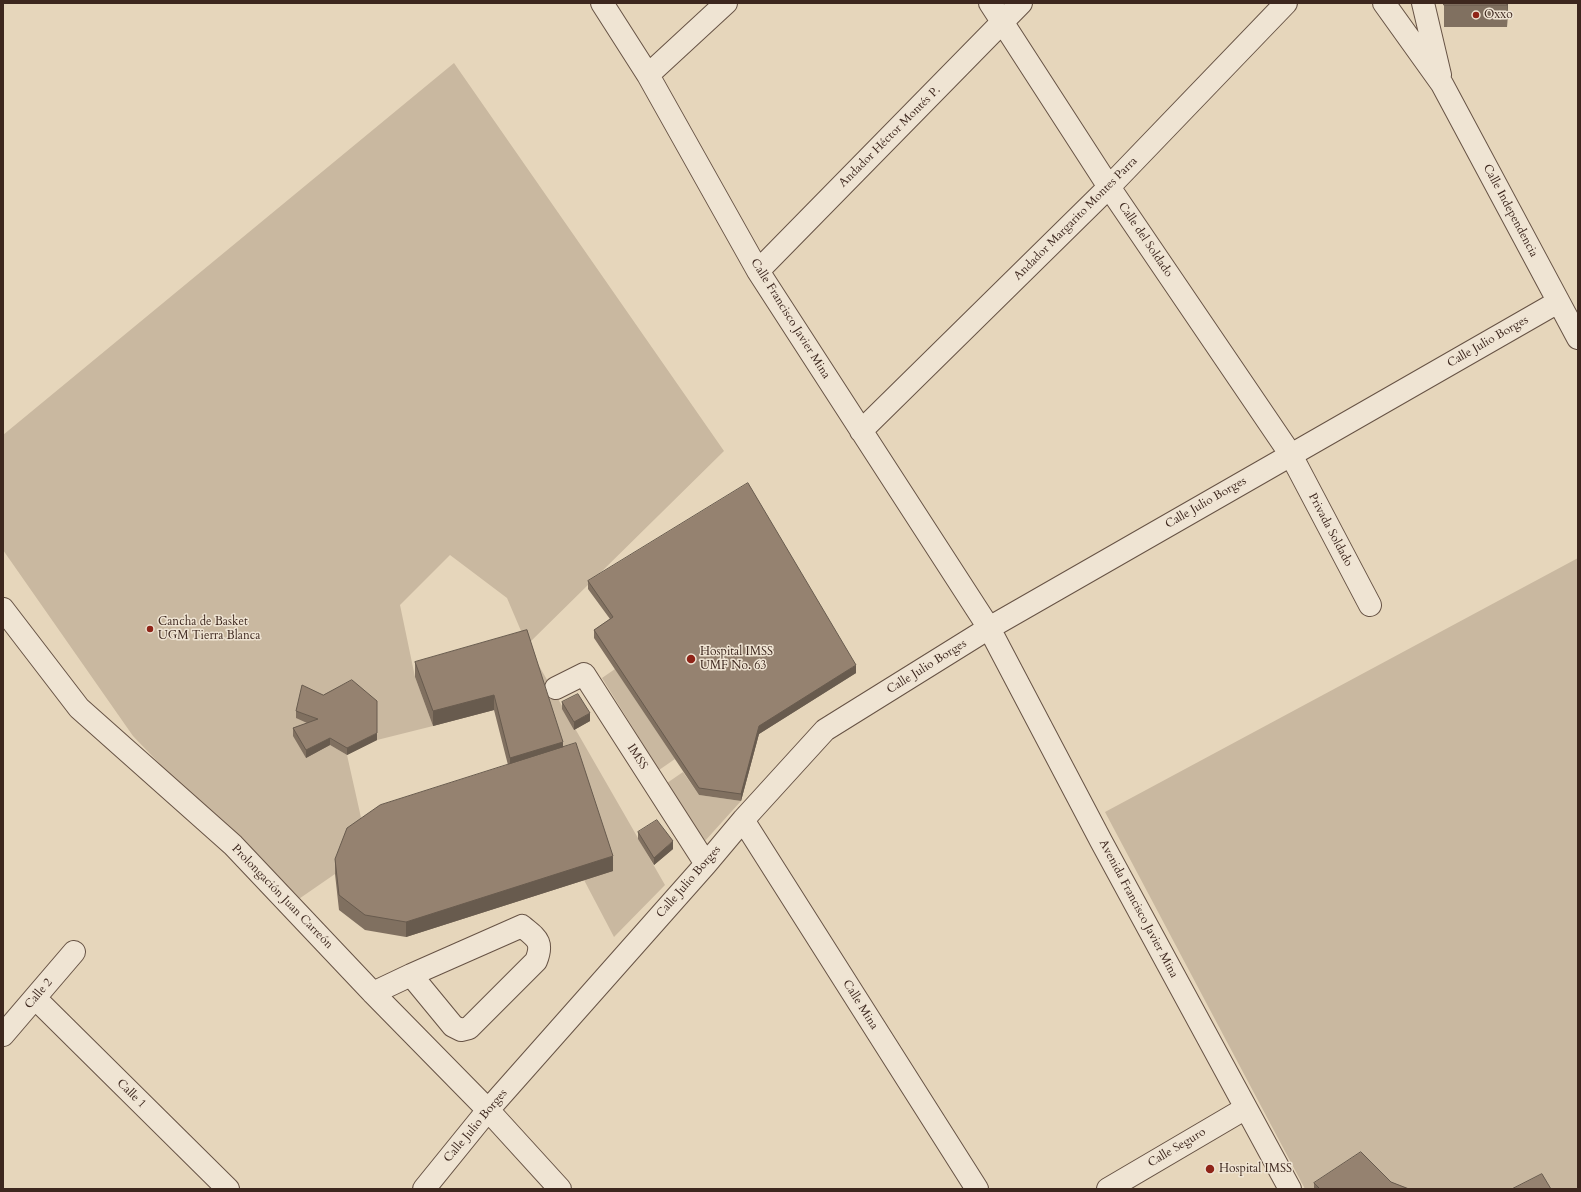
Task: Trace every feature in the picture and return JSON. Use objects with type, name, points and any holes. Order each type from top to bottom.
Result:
[{"type":"street","name":"Calle Francisco Javier Mina","points":[[602,3],[648,75],[758,271],[989,628]]},
{"type":"street","points":[[648,75],[726,3]]},
{"type":"street","name":"Calle del Soldado","points":[[990,3],[1109,187],[1290,455]]},
{"type":"street","name":"Andador Héctor Montés P.","points":[[758,271],[1021,3]]},
{"type":"street","name":"Andador Margarito Montes Parra","points":[[861,431],[1109,187],[1286,3]]},
{"type":"street","name":"Calle Independencia","points":[[1384,3],[1442,84],[1578,338]]},
{"type":"street","name":"Calle Independencia","points":[[1423,3],[1442,84]]},
{"type":"street","name":"Calle Julio Borges","points":[[424,1189],[488,1110],[706,864],[743,820],[825,730],[989,628],[1558,302]]},
{"type":"street","name":"Privada Soldado","points":[[1290,455],[1370,605]]},
{"type":"street","name":"Prolongación Juan Carreón","points":[[3,609],[79,708],[233,845],[373,993],[488,1110],[560,1189]]},
{"type":"street","name":"Avenida Francisco Javier Mina","points":[[989,628],[1101,841],[1290,1189]]},
{"type":"street","name":"IMSS","points":[[556,688],[584,674],[706,864]]},
{"type":"street","name":"Calle Mina","points":[[743,820],[976,1189]]},
{"type":"street","points":[[373,993],[411,975],[522,926],[538,941],[540,950],[536,961],[469,1028],[461,1030],[453,1026],[411,975]]},
{"type":"street","name":"Calle 2","points":[[3,1035],[74,952]]},
{"type":"street","name":"Calle 1","points":[[35,998],[228,1189]]},
{"type":"street","name":"Calle Seguro","points":[[1108,1189],[1246,1108]]},
{"type":"shaded area","points":[[454,63],[724,451],[527,645],[507,598],[450,555],[400,605],[415,677],[433,726],[377,740],[318,726],[306,758],[330,745],[347,755],[364,831],[335,874],[293,903],[133,736],[3,550],[3,435]]},
{"type":"shaded area","points":[[1578,558],[1578,1189],[1305,1189],[1105,812]]},
{"type":"shaded area","points":[[527,645],[665,885],[614,937],[584,880],[613,871],[563,757]]},
{"type":"shaded area","points":[[615,669],[675,759],[659,770],[602,678]]},
{"type":"shaded area","points":[[683,772],[699,795],[741,801],[704,842],[667,783]]},
{"type":"building","points":[[1444,3],[1507,3],[1507,5],[1444,5]]},
{"type":"building","name":"Hospital IMSS UMF No. 63","points":[[748,483],[856,665],[759,726],[741,794],[699,788],[594,630],[613,617],[588,581]]},
{"type":"building","points":[[527,630],[563,742],[510,758],[494,695],[433,711],[415,662]]},
{"type":"building","points":[[352,680],[377,701],[377,733],[347,748],[330,738],[306,750],[293,728],[318,719],[296,711],[302,685],[323,695]]},
{"type":"building","points":[[578,694],[590,713],[574,722],[562,702]]},
{"type":"building","points":[[576,743],[613,856],[406,922],[365,915],[339,895],[335,859],[347,828],[380,805]]},
{"type":"building","points":[[657,820],[673,841],[654,858],[638,832]]},
{"type":"building","points":[[1361,1152],[1391,1182],[1409,1189],[1320,1189],[1314,1183]]},
{"type":"building","points":[[1542,1174],[1551,1189],[1512,1189]]},
{"type":"place","name":"Oxxo","points":[[1476,15]]},
{"type":"place","name":"Cancha de Basket UGM Tierra Blanca","points":[[150,629]]},
{"type":"place","name":"Hospital IMSS UMF No. 63","points":[[691,659]]},
{"type":"place","name":"Hospital IMSS","points":[[1210,1169]]}]
